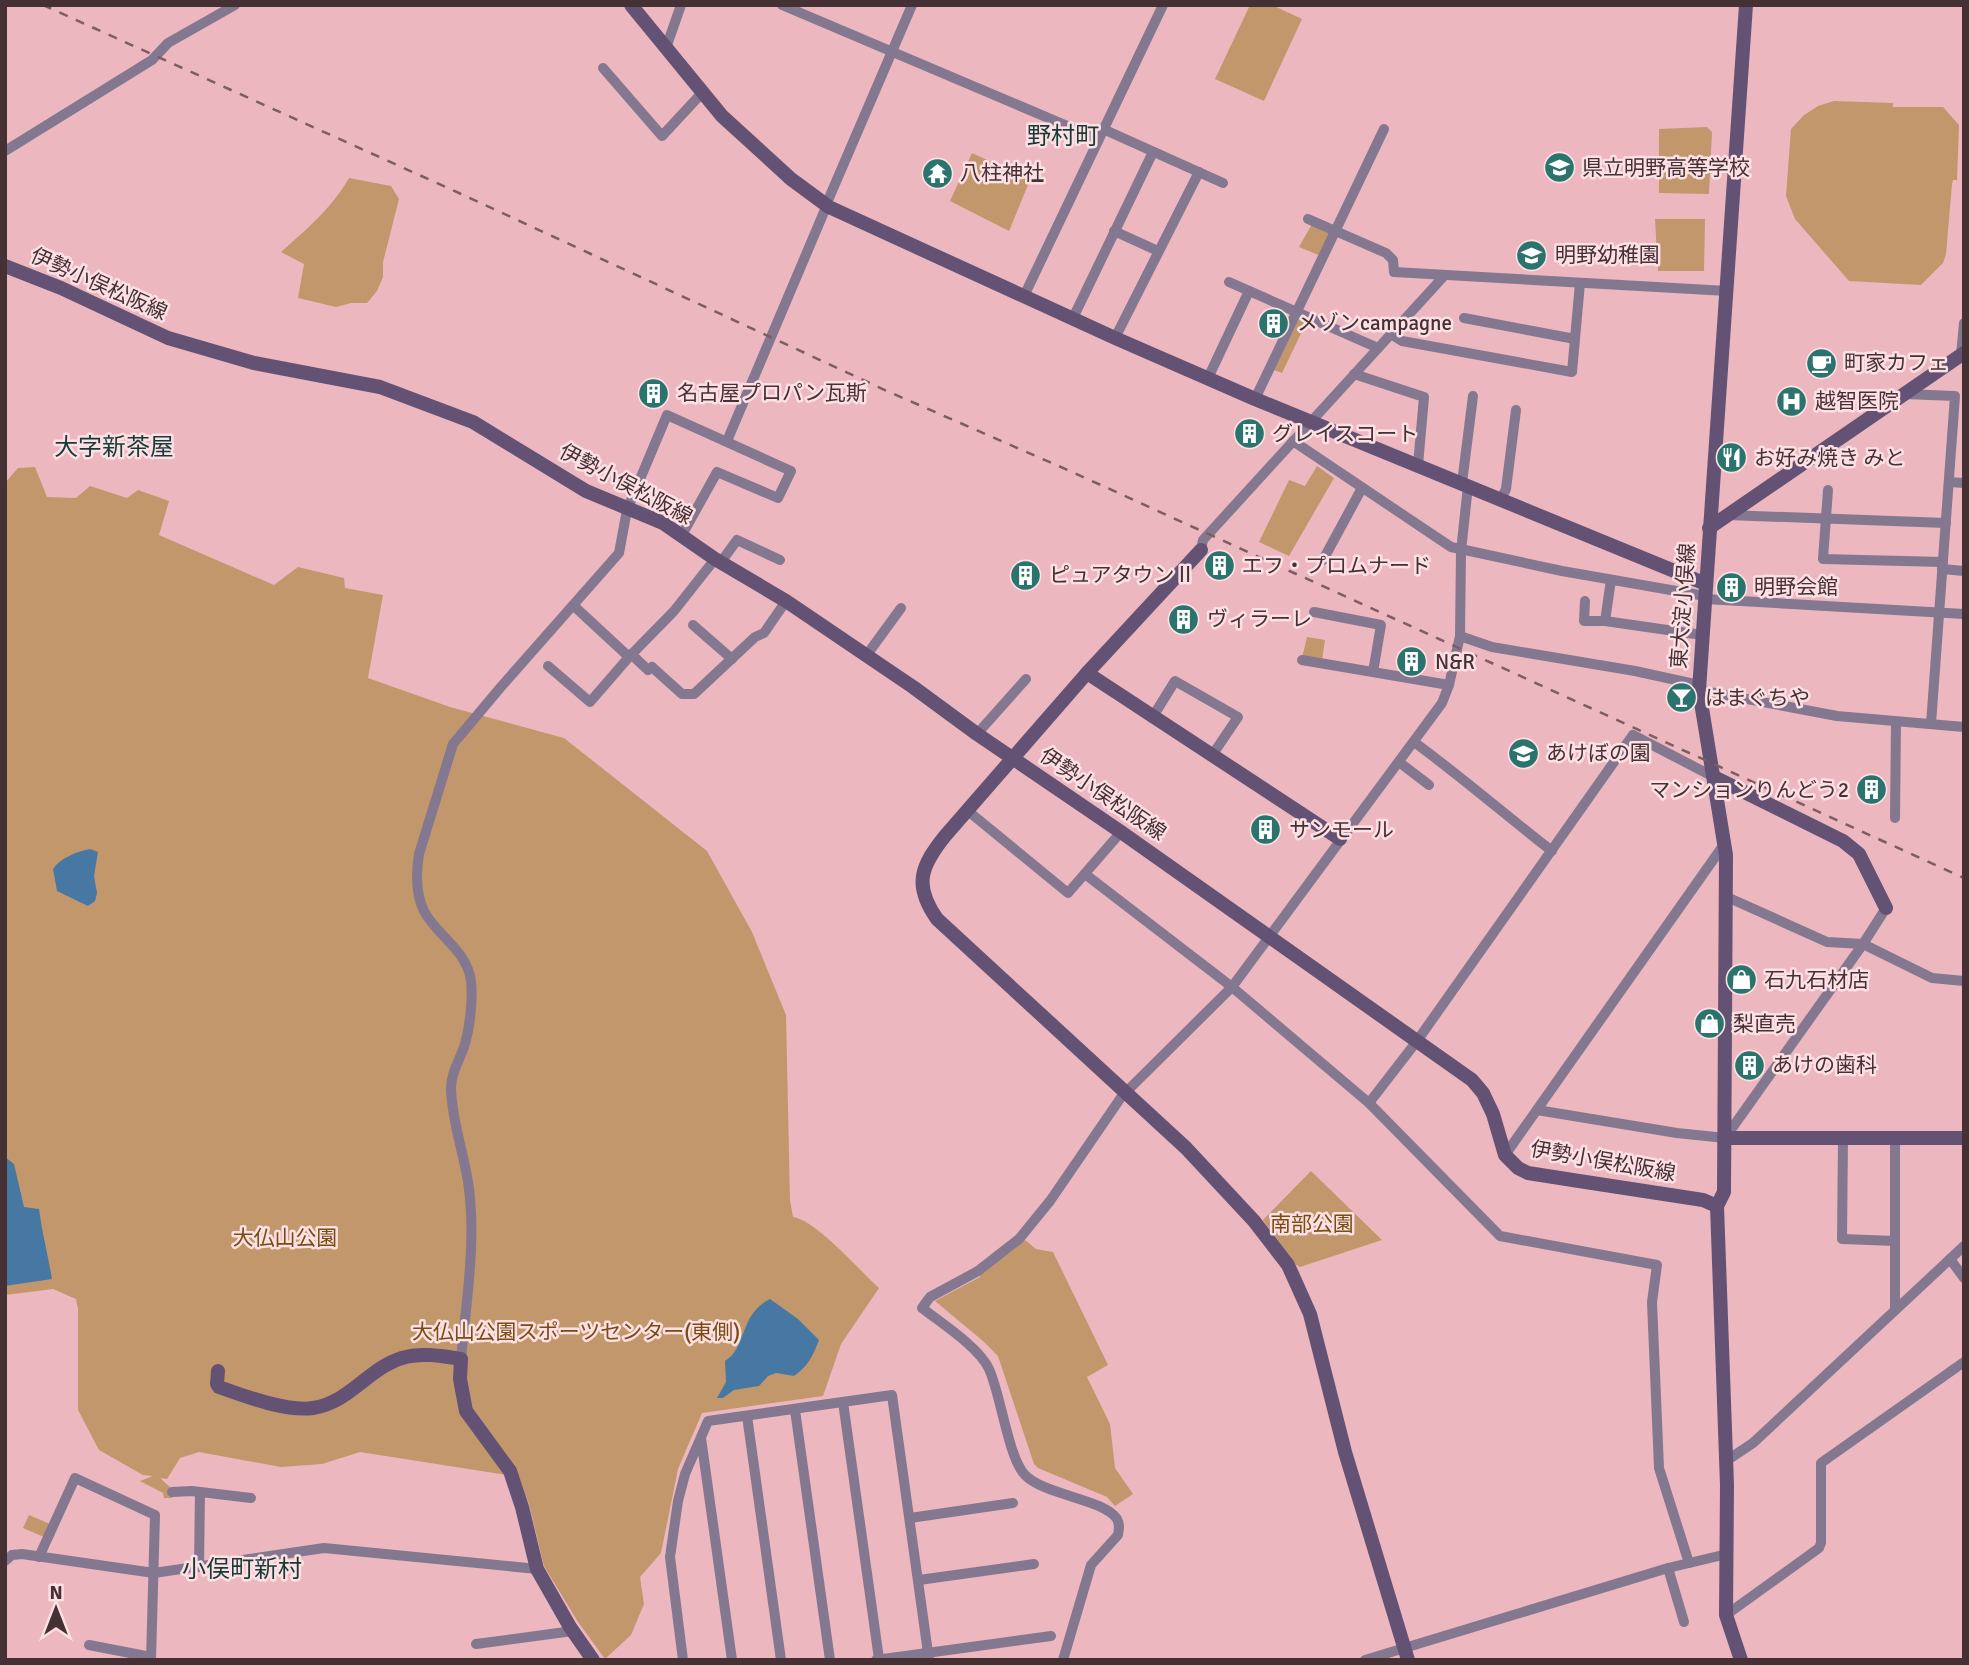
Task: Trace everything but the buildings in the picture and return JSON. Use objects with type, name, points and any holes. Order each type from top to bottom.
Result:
[{"type":"main road","points":[[631,5],[701,94],[722,116],[827,206],[1115,338],[1255,399],[1501,499],[1705,593]]},
{"type":"main road","name":"東大淀小俣線","points":[[1717,1206],[1724,1192],[1727,897],[1725,843],[1699,687],[1746,5]]},
{"type":"main road","name":"伊勢小俣松阪線","points":[[5,266],[61,288],[168,338],[254,363],[380,387],[473,422],[586,491],[663,523],[786,601],[951,713],[977,734],[1121,832],[1472,1080],[1483,1093],[1493,1114],[1505,1155],[1518,1168],[1528,1172],[1710,1202],[1717,1206]]},
{"type":"main road","points":[[1709,528],[1963,354]]},
{"type":"main road","points":[[1201,550],[1087,673],[933,851],[924,869],[922,886],[932,911],[947,929],[1126,1091],[1233,1196],[1268,1237],[1297,1281],[1310,1314],[1345,1451],[1406,1654]]},
{"type":"main road","points":[[1087,673],[1340,839]]},
{"type":"main road","points":[[1714,777],[1843,841],[1859,854],[1886,908]]},
{"type":"main road","points":[[1725,1138],[1964,1139]]},
{"type":"main road","points":[[1717,1206],[1726,1461],[1726,1615],[1741,1660]]},
{"type":"main road","points":[[218,1371],[219,1387],[281,1405],[306,1409],[321,1407],[344,1397],[381,1369],[404,1357],[425,1355],[461,1359],[460,1379],[466,1411],[510,1471],[537,1569],[593,1660]]},
{"type":"street","points":[[5,151],[152,60],[168,43],[234,5]]},
{"type":"street","points":[[666,48],[681,5]]},
{"type":"street","points":[[782,5],[892,52],[1153,152],[1223,183]]},
{"type":"street","points":[[727,441],[912,5]]},
{"type":"street","points":[[1024,296],[1158,7]]},
{"type":"street","points":[[603,68],[662,136],[701,94]]},
{"type":"street","points":[[1255,399],[1384,129]]},
{"type":"street","points":[[1073,318],[1153,152]]},
{"type":"street","points":[[1115,338],[1199,172]]},
{"type":"street","points":[[1308,219],[1386,253],[1393,260],[1394,272],[1727,291]]},
{"type":"street","points":[[1114,232],[1158,251]]},
{"type":"street","points":[[1201,550],[1203,540],[1444,276]]},
{"type":"street","points":[[1228,282],[1378,348]]},
{"type":"street","points":[[1391,334],[1402,341],[1572,372],[1580,283]]},
{"type":"street","points":[[1208,378],[1249,291]]},
{"type":"street","points":[[1464,318],[1575,339]]},
{"type":"street","points":[[1963,354],[1964,323]]},
{"type":"street","points":[[1354,374],[1424,397],[1418,465]]},
{"type":"street","points":[[1904,394],[1960,397],[1958,441],[1949,482],[1931,724]]},
{"type":"street","points":[[1063,1660],[1091,1565],[1118,1535],[1116,1518],[1102,1509],[1028,1478],[1017,1461],[989,1368],[976,1351],[922,1308],[930,1297],[978,1271],[1019,1239],[1050,1201],[1126,1091],[1232,987],[1445,698],[1460,636],[1461,551],[1473,396]]},
{"type":"street","points":[[1501,499],[1506,489],[1516,410]]},
{"type":"street","points":[[461,1359],[471,1227],[469,1188],[451,1090],[455,1065],[465,1043],[472,987],[468,969],[458,952],[424,912],[417,890],[419,854],[453,744],[619,553],[628,510],[667,415],[791,471],[778,498],[717,472],[682,536]]},
{"type":"street","points":[[1293,440],[1451,547],[1461,551],[1611,580],[1705,593],[1964,614]]},
{"type":"street","points":[[1949,482],[1964,483]]},
{"type":"street","points":[[1322,560],[1362,488]]},
{"type":"street","points":[[1828,490],[1823,559],[1943,566],[1964,570]]},
{"type":"street","points":[[1727,515],[1946,523]]},
{"type":"street","points":[[548,666],[590,702],[737,540],[780,560]]},
{"type":"street","points":[[1605,621],[1611,580]]},
{"type":"street","points":[[574,606],[648,670],[652,667],[682,694],[694,694],[755,637],[764,633],[786,601]]},
{"type":"street","points":[[1585,601],[1584,621],[1605,621],[1702,635]]},
{"type":"street","points":[[866,656],[901,608]]},
{"type":"street","points":[[1314,612],[1381,625],[1373,672]]},
{"type":"street","points":[[693,625],[732,659]]},
{"type":"street","points":[[1460,636],[1492,647],[1635,671],[1837,716],[1964,727]]},
{"type":"street","points":[[1302,660],[1449,685]]},
{"type":"street","points":[[977,734],[1026,679]]},
{"type":"street","points":[[1152,718],[1175,681],[1238,717],[1213,754]]},
{"type":"street","points":[[1895,818],[1896,722]]},
{"type":"street","points":[[1369,1103],[1417,1041],[1633,735],[1714,777]]},
{"type":"street","points":[[1414,742],[1465,779],[1497,810],[1552,851]]},
{"type":"street","points":[[1399,762],[1429,785]]},
{"type":"street","points":[[968,811],[1068,893],[1121,832]]},
{"type":"street","points":[[1505,1155],[1725,843]]},
{"type":"street","points":[[1085,874],[1232,987],[1369,1103],[1500,1236],[1657,1265],[1652,1303],[1659,1468],[1689,1563]]},
{"type":"street","points":[[1727,897],[1827,942],[1863,944],[1932,978],[1964,981]]},
{"type":"street","points":[[1537,1110],[1677,1133],[1725,1138],[1886,908]]},
{"type":"street","points":[[1843,1138],[1842,1239],[1895,1241]]},
{"type":"street","points":[[1895,1139],[1895,1310]]},
{"type":"street","points":[[1726,1461],[1753,1443],[1964,1246]]},
{"type":"street","points":[[1950,1259],[1964,1278]]},
{"type":"street","points":[[1726,1615],[1822,1544],[1821,1463],[1964,1362]]},
{"type":"street","points":[[683,1660],[670,1557],[681,1488],[708,1421],[892,1395],[929,1656]]},
{"type":"street","points":[[843,1402],[878,1660],[929,1656],[1051,1636]]},
{"type":"street","points":[[795,1410],[830,1660]]},
{"type":"street","points":[[747,1416],[781,1660]]},
{"type":"street","points":[[701,1435],[732,1660]]},
{"type":"street","points":[[39,1558],[75,1478],[155,1516],[151,1658],[89,1645]]},
{"type":"street","points":[[172,1492],[200,1492],[251,1498]]},
{"type":"street","points":[[200,1492],[200,1567]]},
{"type":"street","points":[[910,1518],[1013,1503]]},
{"type":"street","points":[[5,1560],[17,1554],[154,1573],[324,1548],[537,1569]]},
{"type":"street","points":[[1365,1660],[1406,1654],[1668,1569],[1727,1554]]},
{"type":"street","points":[[919,1580],[1034,1563]]},
{"type":"street","points":[[1668,1569],[1684,1622]]},
{"type":"street","points":[[476,1644],[573,1631]]},
{"type":"green space","points":[[1250,5],[1272,5],[1302,19],[1264,101],[1215,79]]},
{"type":"green space","points":[[1834,101],[1893,103],[1893,107],[1943,107],[1959,125],[1957,180],[1953,180],[1952,184],[1946,254],[1943,263],[1921,285],[1849,281],[1795,219],[1786,196],[1791,129],[1804,115],[1818,106]]},
{"type":"green space","points":[[1707,127],[1712,132],[1709,194],[1659,193],[1659,129]]},
{"type":"green space","points":[[972,153],[1030,180],[1009,231],[950,201]]},
{"type":"green space","points":[[349,178],[391,186],[399,199],[383,262],[383,277],[377,291],[367,303],[336,307],[298,298],[304,264],[281,252],[326,209]]},
{"type":"green space","points":[[1655,219],[1705,219],[1704,271],[1658,271]]},
{"type":"green space","points":[[1312,224],[1332,232],[1321,256],[1299,247]]},
{"type":"green space","points":[[1300,316],[1308,319],[1282,373],[1274,370]]},
{"type":"green space","points":[[1317,466],[1334,478],[1289,556],[1259,542],[1289,480],[1305,486]]},
{"type":"green space","points":[[35,467],[47,497],[76,498],[90,486],[127,498],[138,490],[169,501],[159,535],[274,585],[298,567],[344,578],[345,588],[383,595],[368,678],[450,707],[564,738],[707,851],[752,932],[786,1015],[790,1200],[793,1217],[803,1220],[825,1236],[879,1288],[841,1344],[823,1396],[702,1413],[678,1469],[661,1553],[640,1577],[644,1604],[631,1635],[605,1659],[578,1622],[544,1566],[529,1504],[519,1477],[360,1452],[322,1464],[281,1467],[199,1452],[180,1458],[167,1479],[160,1478],[171,1488],[172,1498],[164,1498],[163,1493],[140,1481],[153,1476],[143,1475],[99,1450],[78,1410],[76,1299],[53,1289],[5,1295],[5,483],[18,468]]},
{"type":"green space","points":[[1307,637],[1325,640],[1322,660],[1302,658]]},
{"type":"green space","name":"南部公園","points":[[1311,1171],[1382,1240],[1300,1267],[1295,1264],[1263,1220]]},
{"type":"green space","points":[[1025,1240],[1036,1249],[1053,1252],[1108,1365],[1087,1377],[1110,1424],[1115,1468],[1133,1494],[1115,1506],[1107,1497],[1034,1464],[998,1356],[935,1301],[980,1277],[982,1271]]},
{"type":"green space","points":[[29,1515],[50,1524],[44,1537],[23,1528]]},
{"type":"water","points":[[90,849],[98,852],[94,876],[97,893],[95,901],[88,906],[57,891],[53,869],[70,856]]},
{"type":"water","points":[[5,1157],[14,1164],[24,1207],[39,1209],[52,1279],[5,1286]]},
{"type":"water","points":[[770,1299],[798,1319],[819,1340],[812,1356],[794,1376],[776,1373],[768,1376],[759,1386],[734,1390],[723,1398],[717,1398],[726,1382],[725,1361],[737,1348],[753,1313]]},
{"type":"railway","points":[[43,5],[887,391],[1070,471],[1964,878]]},
{"type":"place","name":"県立明野高等学校","points":[[1559,168]]},
{"type":"place","name":"八柱神社","points":[[937,173]]},
{"type":"place","name":"明野幼稚園","points":[[1532,255]]},
{"type":"place","name":"メゾンcampagne","points":[[1274,323]]},
{"type":"place","name":"町家カフェ","points":[[1821,363]]},
{"type":"place","name":"名古屋プロパン瓦斯","points":[[654,393]]},
{"type":"place","name":"越智医院","points":[[1792,401]]},
{"type":"place","name":"グレイスコート","points":[[1249,434]]},
{"type":"place","name":"お好み焼き みと","points":[[1731,458]]},
{"type":"place","name":"エフ・プロムナード","points":[[1219,566]]},
{"type":"place","name":"ピュアタウンⅡ","points":[[1026,575]]},
{"type":"place","name":"明野会館","points":[[1731,587]]},
{"type":"place","name":"ヴィラーレ","points":[[1184,619]]},
{"type":"place","name":"N&R","points":[[1412,662]]},
{"type":"place","name":"はまぐちや","points":[[1682,698]]},
{"type":"place","name":"あけぼの園","points":[[1523,753]]},
{"type":"place","name":"マンションりんどう2","points":[[1872,790]]},
{"type":"place","name":"サンモール","points":[[1266,830]]},
{"type":"place","name":"石九石材店","points":[[1741,980]]},
{"type":"place","name":"梨直売","points":[[1710,1024]]},
{"type":"place","name":"あけの歯科","points":[[1749,1065]]},
{"type":"district","name":"野村町","points":[[1063,136]]},
{"type":"district","name":"大字新茶屋","points":[[114,447]]},
{"type":"district","name":"小俣町新村","points":[[242,1569]]},
{"type":"park label","name":"大仏山公園","points":[[285,1238]]},
{"type":"park label","name":"大仏山公園スポーツセンター(東側)","points":[[576,1332]]}]
